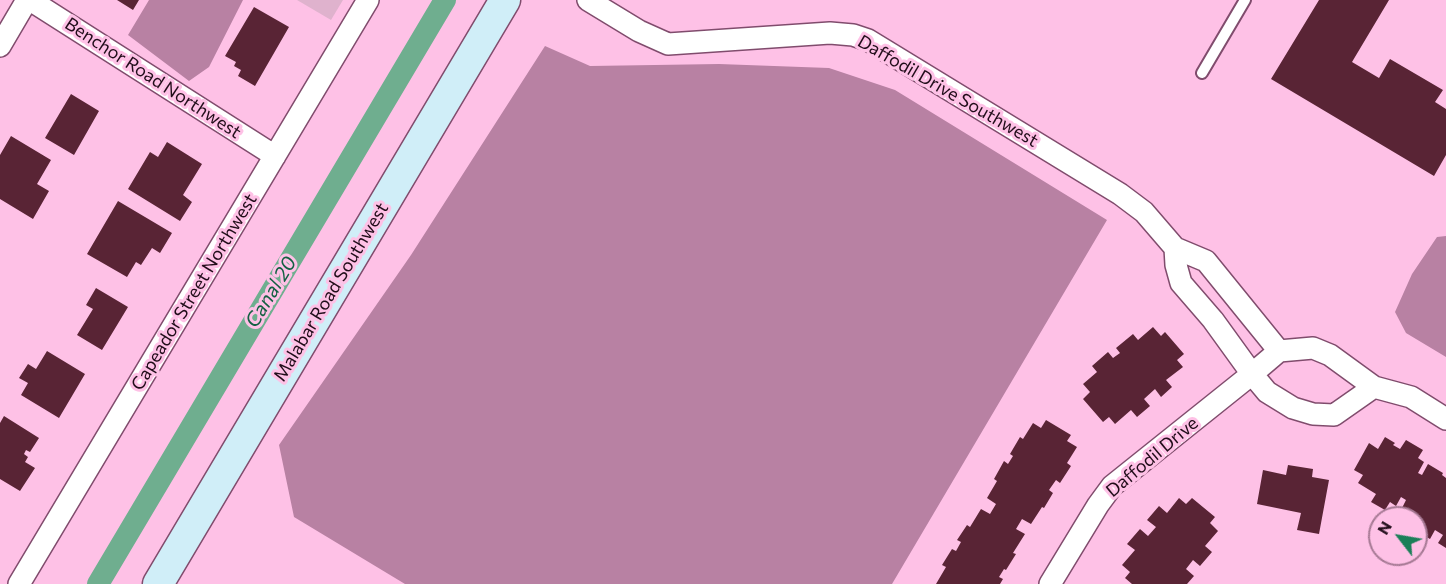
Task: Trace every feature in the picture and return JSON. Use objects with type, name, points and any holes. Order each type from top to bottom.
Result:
[{"type":"main road","name":"Malabar Road Southwest","points":[[165,582],[505,0]]},
{"type":"street","points":[[0,46],[29,0]]},
{"type":"street","name":"Benchor Road Northwest","points":[[29,0],[275,156]]},
{"type":"street","name":"Capeador Street Northwest","points":[[20,584],[368,0]]},
{"type":"street","name":"Daffodil Drive Southwest","points":[[588,0],[639,31],[668,44],[830,33],[854,35],[868,40],[1120,194],[1144,212],[1175,248],[1206,261],[1279,351]]},
{"type":"street","points":[[1175,248],[1176,265],[1181,283],[1213,320],[1267,392],[1293,408],[1313,414],[1334,415],[1374,387]]},
{"type":"street","points":[[1279,351],[1313,348],[1330,355],[1374,387],[1410,397],[1446,419]]},
{"type":"street","name":"Daffodil Drive","points":[[1050,584],[1112,486],[1279,351]]},
{"type":"lane","points":[[1202,73],[1245,0]]},
{"type":"shaded area","points":[[149,0],[243,0],[209,67],[189,81],[128,35]]},
{"type":"shaded area","points":[[297,0],[343,0],[331,20]]},
{"type":"shaded area","points":[[545,46],[590,66],[719,64],[829,68],[895,90],[1107,220],[892,584],[405,584],[294,517],[279,445],[411,255]]},
{"type":"shaded area","points":[[1446,236],[1446,357],[1406,333],[1395,312],[1412,274],[1437,237]]},
{"type":"building","points":[[117,0],[139,0],[133,10]]},
{"type":"building","points":[[1319,0],[1389,0],[1352,62],[1379,78],[1390,59],[1443,90],[1435,102],[1446,109],[1446,155],[1434,176],[1271,79]]},
{"type":"building","points":[[254,7],[289,27],[255,86],[238,76],[241,70],[234,66],[236,62],[225,56]]},
{"type":"building","points":[[71,94],[99,111],[74,155],[45,138]]},
{"type":"building","points":[[11,136],[51,160],[37,184],[49,191],[33,219],[0,199],[0,155]]},
{"type":"building","points":[[167,142],[202,164],[183,195],[192,202],[180,221],[128,189],[150,152],[158,157]]},
{"type":"building","points":[[118,201],[172,233],[160,253],[152,248],[141,265],[136,262],[127,277],[87,254]]},
{"type":"building","points":[[96,288],[128,307],[102,350],[77,335],[93,309],[86,305]]},
{"type":"building","points":[[1153,327],[1161,336],[1165,332],[1184,354],[1177,360],[1183,367],[1166,380],[1172,387],[1161,397],[1155,389],[1144,399],[1150,406],[1137,417],[1131,410],[1115,424],[1109,417],[1103,422],[1083,399],[1090,392],[1083,384],[1097,372],[1092,366],[1108,352],[1113,358],[1120,353],[1116,348],[1133,334],[1138,340]]},
{"type":"building","points":[[47,351],[85,374],[59,418],[21,395],[28,383],[19,378],[28,364],[36,369]]},
{"type":"building","points":[[4,416],[39,438],[30,452],[26,450],[24,454],[28,457],[25,462],[35,468],[20,491],[0,479],[0,423]]},
{"type":"building","points":[[1046,420],[1071,435],[1067,441],[1077,447],[1067,463],[1071,466],[1060,483],[1056,480],[1049,490],[1053,493],[1044,508],[1042,507],[1031,524],[1022,519],[1016,529],[1025,534],[1013,553],[1016,554],[999,577],[1003,579],[1000,584],[936,584],[946,567],[942,565],[952,549],[956,551],[961,542],[957,540],[967,525],[970,527],[981,509],[990,514],[996,504],[987,498],[997,481],[994,479],[1004,461],[1008,464],[1013,456],[1010,454],[1020,437],[1023,439],[1033,423],[1041,428]]},
{"type":"building","points":[[1385,437],[1400,449],[1406,440],[1423,450],[1418,458],[1424,462],[1418,473],[1422,475],[1428,464],[1443,473],[1442,475],[1446,478],[1446,548],[1438,543],[1443,535],[1435,530],[1430,539],[1428,538],[1428,506],[1403,506],[1406,500],[1401,497],[1396,506],[1390,502],[1388,506],[1378,506],[1371,502],[1376,494],[1358,483],[1363,475],[1354,470],[1369,443],[1378,449]]},
{"type":"building","points":[[1288,465],[1313,469],[1312,477],[1329,480],[1319,534],[1297,530],[1301,513],[1257,504],[1263,470],[1286,475]]},
{"type":"building","points":[[1179,498],[1186,504],[1192,498],[1215,517],[1210,523],[1218,531],[1205,546],[1212,552],[1200,566],[1193,560],[1186,569],[1194,576],[1187,584],[1132,584],[1125,578],[1130,572],[1122,565],[1135,550],[1127,544],[1140,529],[1148,536],[1156,527],[1147,520],[1159,506],[1167,513]]},
{"type":"waterway","name":"Canal 20","points":[[98,584],[445,0]]}]
